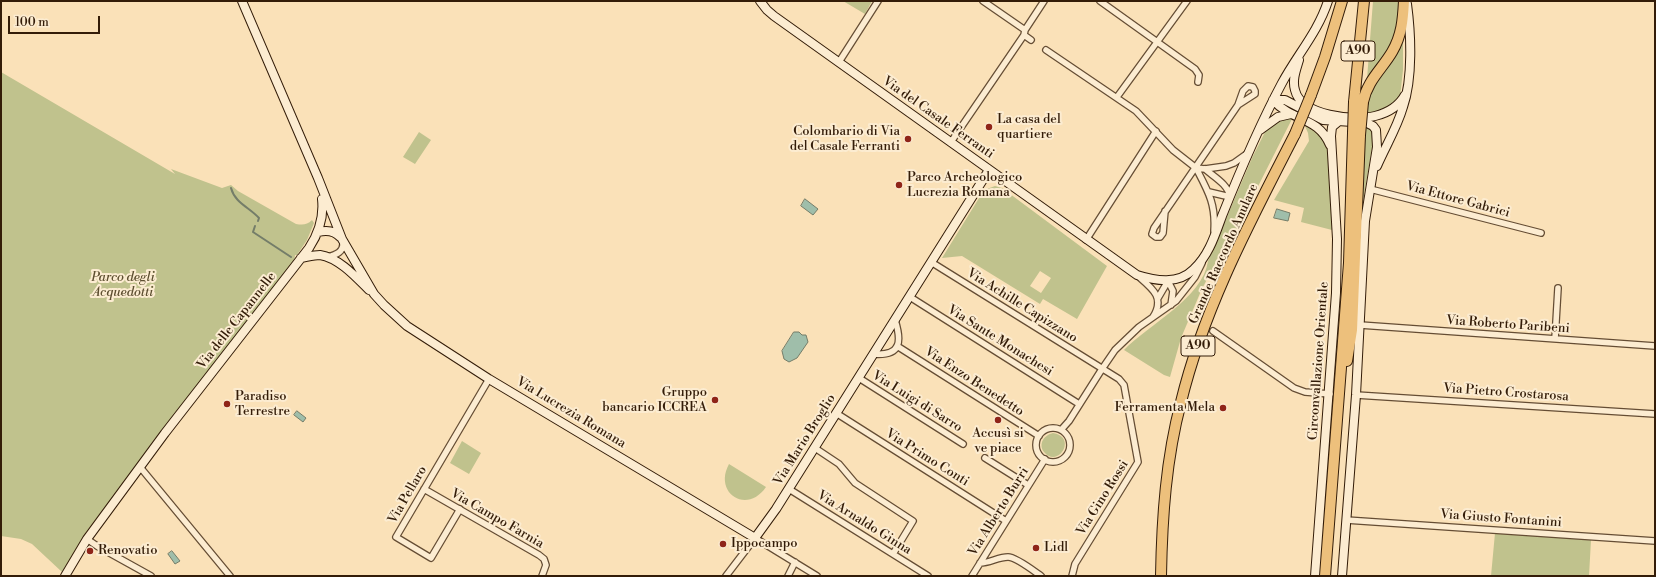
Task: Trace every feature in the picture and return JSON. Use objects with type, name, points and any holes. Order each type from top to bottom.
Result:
[{"type":"highway","name":"Grande Raccordo Anulare","points":[[1160,576],[1163,513],[1168,468],[1178,411],[1188,374],[1224,278],[1295,134],[1325,56],[1342,1]]},
{"type":"highway","name":"A90","points":[[1325,576],[1335,393],[1349,263],[1364,1]]},
{"type":"highway","points":[[1358,102],[1398,41],[1402,26],[1405,1]]},
{"type":"street","name":"Via delle Capannelle","points":[[242,1],[318,178],[342,239]]},
{"type":"street","name":"Via del Casale Ferranti","points":[[760,1],[771,13],[1086,240],[1137,275],[1157,280],[1168,281],[1182,277],[1191,272],[1206,255],[1257,132],[1288,73],[1300,55]]},
{"type":"street","points":[[839,62],[878,1]]},
{"type":"street","points":[[983,1],[1024,32],[1031,40]]},
{"type":"street","points":[[951,142],[1044,1]]},
{"type":"street","points":[[1100,1],[1195,69],[1199,75],[1198,82]]},
{"type":"street","points":[[1117,97],[1156,41],[1187,1]]},
{"type":"street","points":[[1328,1],[1318,23],[1300,55],[1294,79],[1295,92],[1299,99],[1308,106],[1322,112],[1356,117],[1378,115],[1397,105],[1407,92]]},
{"type":"street","points":[[1372,176],[1400,115],[1407,92],[1409,50],[1405,1]]},
{"type":"street","points":[[1046,50],[1140,114],[1176,153],[1196,168],[1209,192],[1214,210],[1214,238]]},
{"type":"street","points":[[1273,100],[1279,107],[1319,127],[1325,134],[1331,148]]},
{"type":"street","points":[[1273,100],[1283,100],[1316,117],[1338,122],[1368,123],[1375,128],[1377,146],[1365,221],[1356,395],[1342,576]]},
{"type":"street","points":[[1166,211],[1238,105]]},
{"type":"street","points":[[1257,132],[1276,118],[1291,114]]},
{"type":"street","name":"Circonvallazione Orientale","points":[[1316,576],[1335,393],[1337,245],[1331,148],[1332,128],[1338,122]]},
{"type":"street","points":[[1086,240],[1156,131]]},
{"type":"street","points":[[1196,168],[1205,169],[1229,165],[1248,153]]},
{"type":"street","points":[[1205,169],[1225,185],[1229,190],[1230,196],[1209,192]]},
{"type":"street","name":"Via Mario Broglio","points":[[755,538],[789,489],[989,170]]},
{"type":"street","name":"Via delle Capannelle","points":[[65,576],[87,539],[140,467],[317,236],[323,210],[318,178]]},
{"type":"street","points":[[982,181],[991,178],[1002,179]]},
{"type":"street","name":"Via Ettore Gabrici","points":[[1370,189],[1541,233]]},
{"type":"street","points":[[301,258],[315,255],[326,257],[340,252],[343,246],[342,239],[338,234],[332,231],[324,231],[317,236],[320,251],[326,257],[352,274],[374,294]]},
{"type":"street","name":"Via Lucrezia Romana","points":[[342,239],[374,294],[408,326],[490,379],[817,576]]},
{"type":"street","points":[[1061,430],[1102,369],[1125,340],[1171,305],[1180,296],[1195,277],[1206,255]]},
{"type":"street","name":"Via Achille Capizzano","points":[[932,262],[1102,369]]},
{"type":"street","points":[[1137,275],[1153,290],[1158,298]]},
{"type":"street","points":[[1168,281],[1173,293],[1171,305]]},
{"type":"street","points":[[1152,319],[1157,310],[1158,298],[1168,281]]},
{"type":"street","points":[[1555,339],[1558,288]]},
{"type":"street","name":"Via Sante Monachesi","points":[[910,297],[1079,404]]},
{"type":"street","points":[[874,354],[888,353],[897,346],[900,337],[895,320]]},
{"type":"street","name":"Via Roberto Paribeni","points":[[1360,325],[1655,346]]},
{"type":"street","points":[[1213,331],[1294,388],[1305,392],[1335,393]]},
{"type":"street","name":"Via Enzo Benedetto","points":[[897,346],[1039,436]]},
{"type":"street","name":"Via Gino Rossi","points":[[1072,576],[1075,564],[1138,460],[1124,385],[1102,369]]},
{"type":"street","name":"Via Luigi di Sarro","points":[[858,378],[963,444]]},
{"type":"street","name":"Via Pellaro","points":[[460,509],[431,558],[396,537],[490,379]]},
{"type":"street","name":"Via Pietro Crostarosa","points":[[1356,395],[1655,414]]},
{"type":"street","name":"Via Primo Conti","points":[[836,413],[1006,521]]},
{"type":"street","points":[[1050,429],[1061,430],[1069,438],[1069,452],[1058,461],[1052,462],[1044,459],[1039,454],[1037,449],[1039,436],[1043,432],[1050,429]]},
{"type":"street","points":[[815,448],[839,464],[855,483],[913,521],[893,554]]},
{"type":"street","points":[[985,458],[1028,485]]},
{"type":"street","name":"Via Alberto Burri","points":[[972,576],[1044,459]]},
{"type":"street","points":[[140,467],[230,576]]},
{"type":"street","name":"Via Campo Farnia","points":[[424,489],[541,557],[546,565],[542,576]]},
{"type":"street","name":"Via Arnaldo Ginna","points":[[789,489],[928,576]]},
{"type":"street","name":"Via Giusto Fontanini","points":[[1346,520],[1655,541]]},
{"type":"street","points":[[726,576],[755,538]]},
{"type":"street","points":[[87,539],[151,576]]},
{"type":"street","points":[[980,563],[988,563],[1004,558],[1010,558],[1041,576]]},
{"type":"street","points":[[788,576],[795,562]]},
{"type":"street","points":[[731,570],[735,576]]},
{"type":"green space","points":[[843,1],[872,1],[865,14]]},
{"type":"green space","points":[[1373,1],[1399,1],[1400,17],[1393,43],[1367,79]]},
{"type":"green space","points":[[1403,37],[1403,70],[1400,97],[1389,107],[1366,116],[1367,97]]},
{"type":"green space","name":"Parco degli Acquedotti","points":[[1,72],[175,174],[171,169],[222,188],[231,185],[238,191],[296,224],[305,224],[312,220],[314,223],[307,240],[297,255],[295,255],[294,263],[86,532],[62,572],[32,544],[21,539],[1,536]]},
{"type":"green space","points":[[1283,118],[1292,119],[1235,232],[1231,232],[1201,291],[1181,338],[1170,377],[1164,375],[1124,350],[1186,299],[1196,287],[1204,274],[1208,261],[1252,158],[1267,128]]},
{"type":"green space","points":[[1306,124],[1320,135],[1328,152],[1332,230],[1301,222],[1304,208],[1274,200],[1309,141],[1305,126]]},
{"type":"green space","points":[[1364,126],[1371,129],[1374,136],[1362,207]]},
{"type":"green space","points":[[419,132],[431,140],[415,164],[403,157]]},
{"type":"green space","points":[[995,186],[1002,188],[1107,266],[1077,319],[1043,299],[1040,304],[962,256],[942,258],[984,190]],"holes":[[[1040,271],[1051,278],[1041,293],[1030,286]]]},
{"type":"green space","points":[[1053,433],[1060,436],[1064,440],[1065,445],[1060,455],[1055,457],[1049,456],[1042,449],[1043,440]]},
{"type":"green space","points":[[462,441],[481,453],[469,474],[450,463]]},
{"type":"green space","points":[[729,464],[766,487],[758,495],[750,499],[742,500],[734,497],[725,484],[725,474]]},
{"type":"green space","points":[[1495,533],[1591,540],[1589,576],[1491,576]]},
{"type":"shaded area","points":[[805,199],[818,209],[813,215],[801,206]]},
{"type":"shaded area","points":[[1277,209],[1290,213],[1288,221],[1274,218]]},
{"type":"shaded area","points":[[794,332],[799,332],[802,335],[806,335],[808,342],[797,358],[789,362],[784,359],[782,351]]},
{"type":"shaded area","points":[[297,411],[306,418],[303,422],[294,415]]},
{"type":"shaded area","points":[[172,551],[180,561],[175,564],[168,554]]},
{"type":"waterway","points":[[231,188],[239,201],[259,218],[258,221]]},
{"type":"waterway","points":[[255,226],[253,232],[291,257]]},
{"type":"place","name":"La casa del quartiere","points":[[989,127]]},
{"type":"place","name":"Colombario di Via del Casale Ferranti","points":[[908,139]]},
{"type":"place","name":"Parco Archeologico Lucrezia Romana","points":[[899,185]]},
{"type":"place","name":"Gruppo bancario ICCREA","points":[[715,400]]},
{"type":"place","name":"Paradiso Terrestre","points":[[227,404]]},
{"type":"place","name":"Ferramenta Mela","points":[[1223,408]]},
{"type":"place","name":"Accusì si ve piace","points":[[998,420]]},
{"type":"place","name":"Ippocampo","points":[[723,544]]},
{"type":"place","name":"Lidl","points":[[1036,548]]},
{"type":"place","name":"Renovatio","points":[[90,551]]}]
